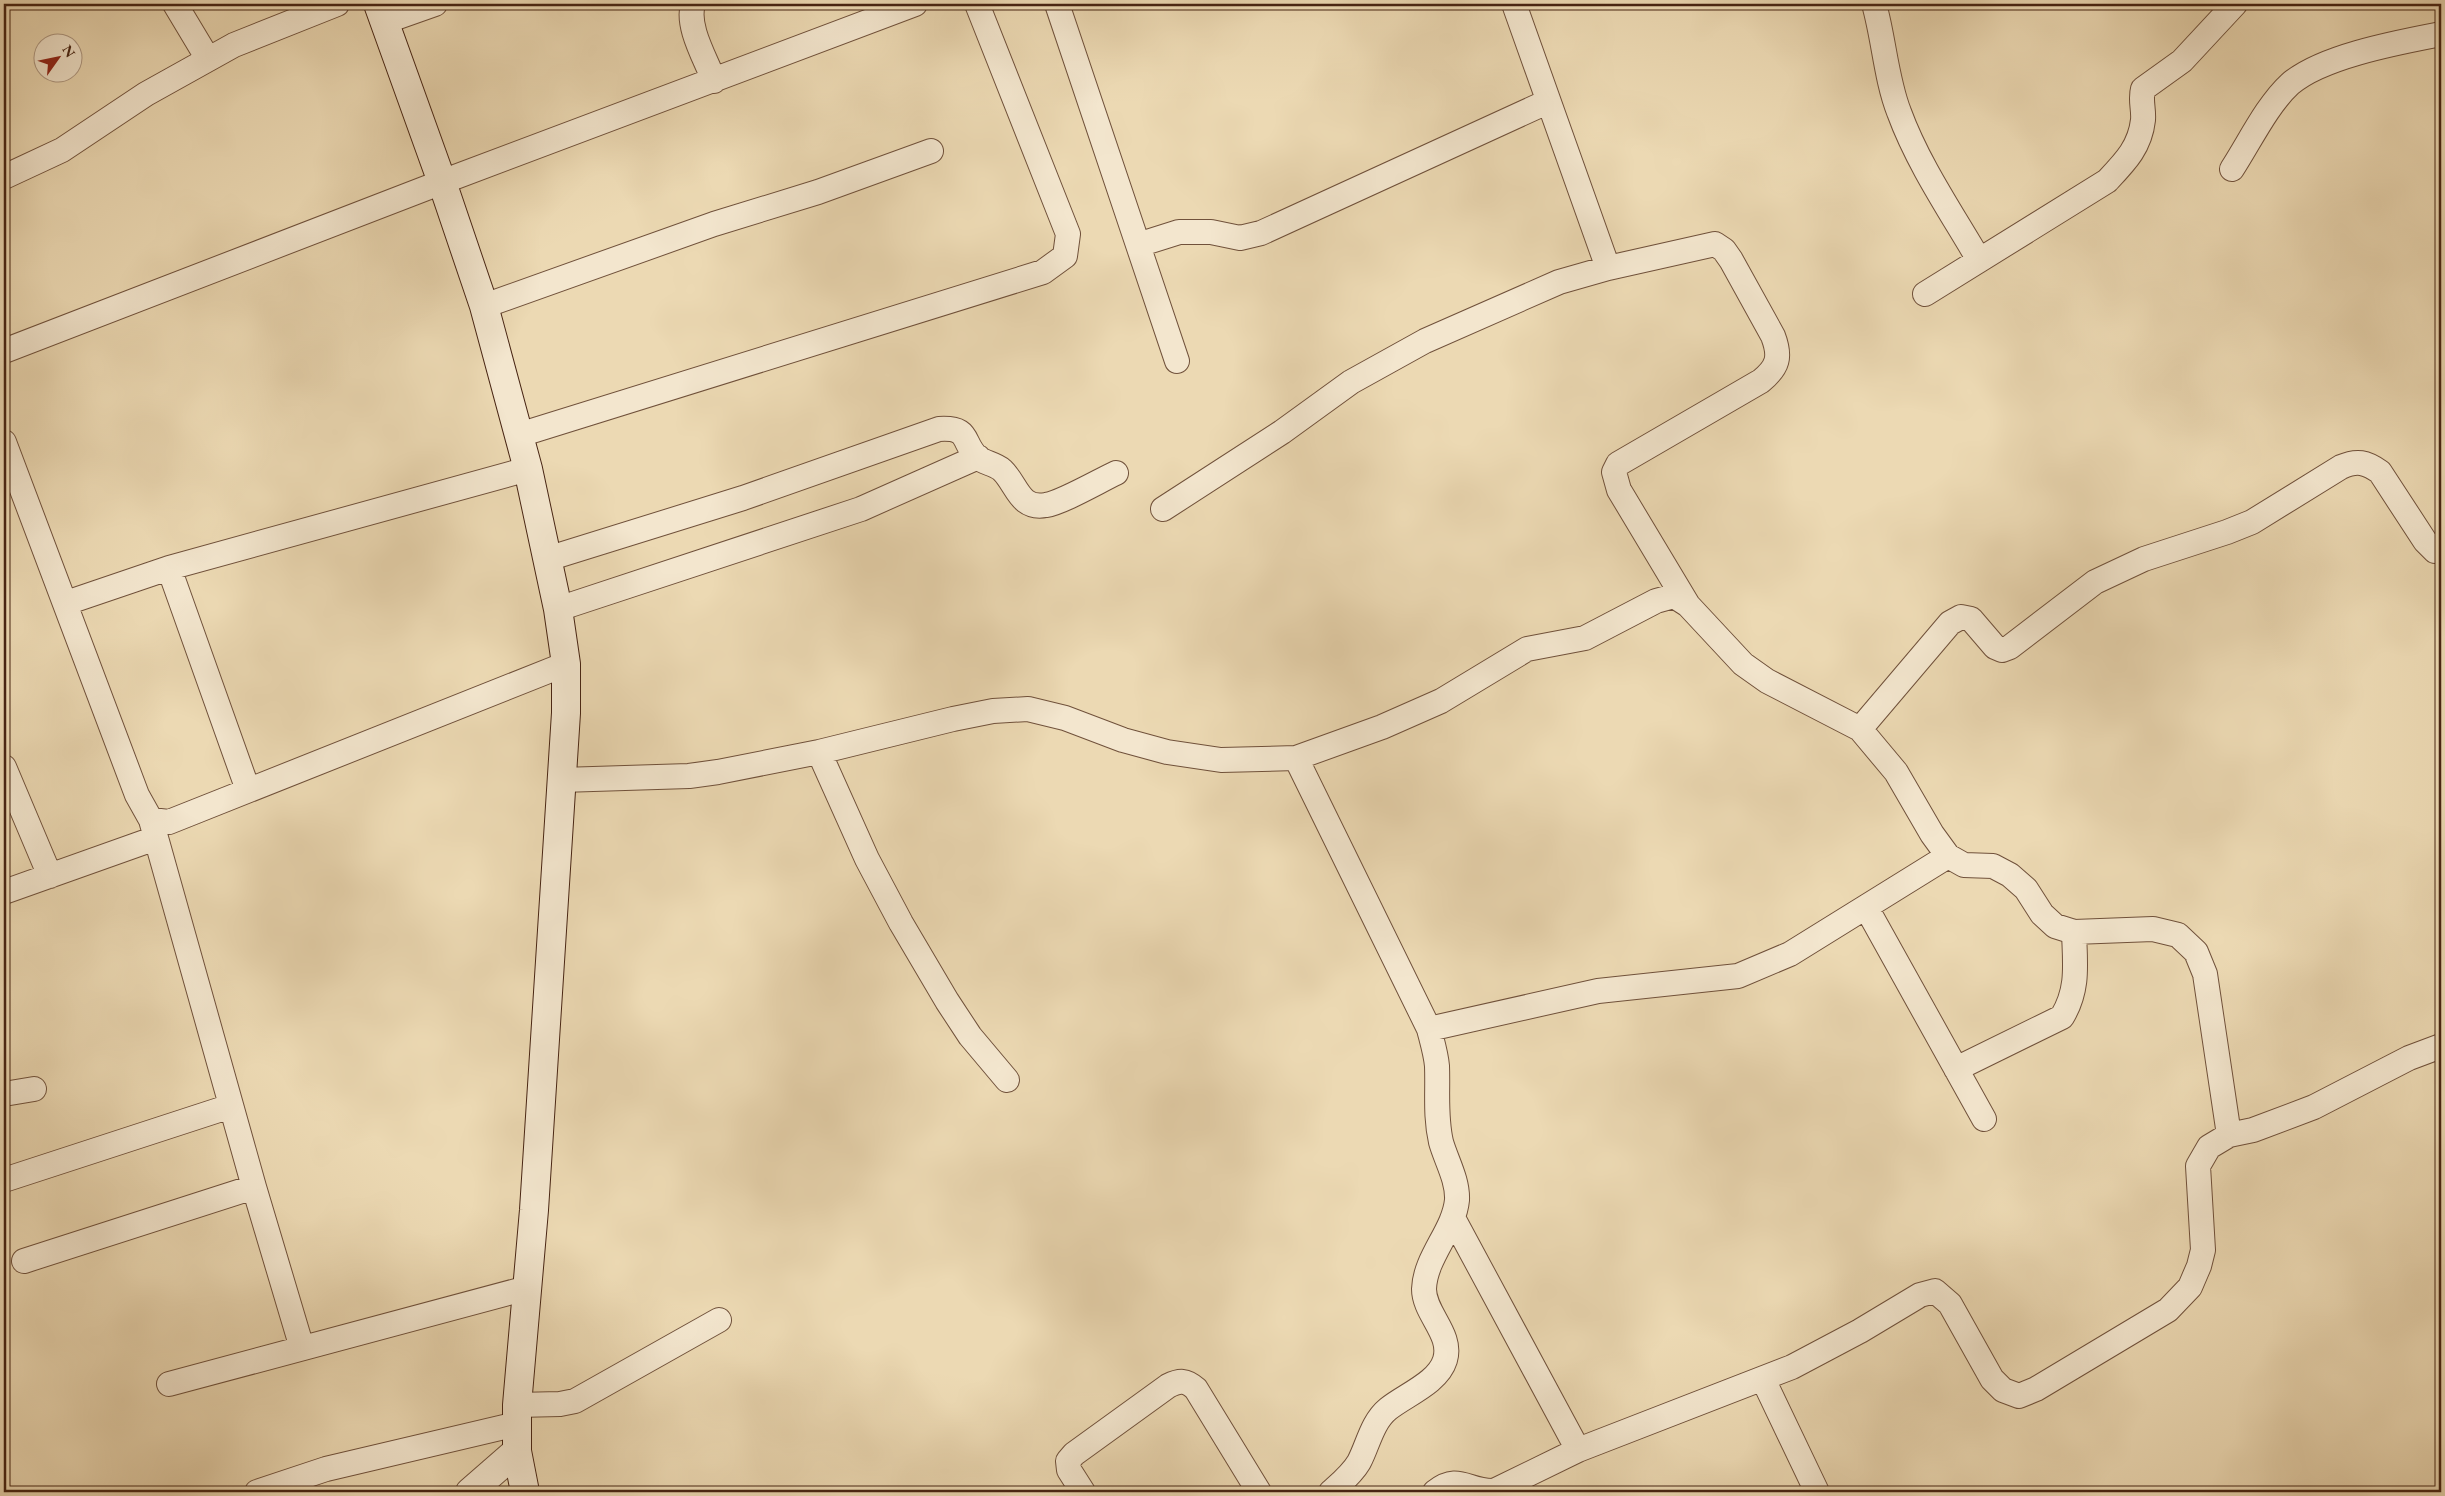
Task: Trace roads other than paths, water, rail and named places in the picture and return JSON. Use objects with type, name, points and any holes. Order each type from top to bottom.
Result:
[{"type":"main road","points":[[381,13],[442,182],[484,306],[528,469],[558,609],[566,664],[566,713],[534,1210],[517,1414],[517,1451],[525,1492]]},
{"type":"main road","points":[[470,1492],[517,1451]]},
{"type":"street","points":[[175,4],[208,59]]},
{"type":"street","points":[[4,178],[62,150],[146,94],[234,45],[337,4]]},
{"type":"street","points":[[381,13],[435,4]]},
{"type":"street","points":[[693,4],[691,11],[694,29],[714,81]]},
{"type":"street","points":[[4,351],[442,182],[915,4]]},
{"type":"street","points":[[519,435],[1043,272],[1065,256],[1068,234],[977,4]]},
{"type":"street","points":[[1057,4],[1177,361]]},
{"type":"street","points":[[1514,4],[1608,268]]},
{"type":"street","points":[[1874,4],[1883,36],[1898,111],[1912,142],[1979,260]]},
{"type":"street","points":[[1924,294],[2107,181],[2127,161],[2138,142],[2143,118],[2140,99],[2143,89],[2182,61],[2236,4]]},
{"type":"street","points":[[2232,169],[2278,99],[2291,84],[2311,70],[2392,44],[2441,34]]},
{"type":"street","points":[[1138,245],[1179,232],[1211,232],[1240,238],[1261,234],[1548,102]]},
{"type":"street","points":[[484,306],[714,224],[818,192],[931,151]]},
{"type":"street","points":[[1163,509],[1282,432],[1351,382],[1391,358],[1531,293],[1608,268],[1715,244],[1724,250],[1731,260],[1778,349],[1778,362],[1771,373],[1761,381],[1618,464],[1614,472],[1620,490],[1688,605],[1743,664],[1767,681],[1860,729],[1896,772],[1932,834],[1948,856],[1964,865],[1993,866],[2010,875],[2026,889],[2042,914],[2055,926],[2074,932],[2154,929],[2178,935],[2196,952],[2204,974],[2228,1135]]},
{"type":"street","points":[[548,559],[743,498],[938,429],[953,428],[965,437],[978,458],[996,465],[1008,476],[1019,496],[1032,506],[1047,506],[1116,473]]},
{"type":"street","points":[[4,442],[137,796],[153,829],[254,1187],[302,1348]]},
{"type":"street","points":[[558,609],[861,509],[978,458]]},
{"type":"street","points":[[1860,729],[1950,623],[1962,617],[1971,619],[1995,647],[2002,650],[2010,647],[2095,582],[2144,559],[2252,522],[2341,467],[2354,461],[2369,464],[2380,472],[2425,541],[2435,551],[2441,551]]},
{"type":"street","points":[[66,603],[169,568],[528,469]]},
{"type":"street","points":[[169,568],[248,790]]},
{"type":"street","points":[[561,780],[689,776],[819,752],[993,711],[1028,709],[1065,718],[1123,740],[1167,752],[1221,760],[1296,758],[1382,727],[1441,701],[1527,649],[1585,638],[1656,601],[1674,596],[1688,605]]},
{"type":"street","points":[[4,892],[50,876],[169,822],[566,664]]},
{"type":"street","points":[[819,752],[867,859],[946,1001],[970,1036],[1007,1080]]},
{"type":"street","points":[[1296,758],[1429,1029],[1436,1066],[1435,1110],[1457,1199],[1452,1218],[1429,1268],[1424,1289],[1428,1307],[1440,1329],[1446,1346],[1445,1361],[1434,1376],[1387,1410],[1376,1423],[1358,1463],[1331,1492]]},
{"type":"street","points":[[4,767],[50,876]]},
{"type":"street","points":[[1429,1029],[1598,991],[1738,976],[1790,954],[1948,856]]},
{"type":"street","points":[[1866,907],[1984,1119]]},
{"type":"street","points":[[1956,1069],[2062,1017],[2071,1002],[2075,984],[2074,932]]},
{"type":"street","points":[[1435,1492],[1444,1485],[1453,1482],[1479,1492],[1494,1492],[1578,1450],[1763,1379],[1825,1351],[1920,1295],[1935,1291],[1950,1304],[1992,1379],[2003,1390],[2019,1396],[2036,1389],[2168,1310],[2190,1287],[2199,1266],[2203,1250],[2198,1166],[2209,1147],[2228,1135],[2282,1121],[2314,1107],[2409,1058],[2441,1046]]},
{"type":"street","points":[[4,1094],[34,1089]]},
{"type":"street","points":[[4,1180],[231,1106]]},
{"type":"street","points":[[24,1262],[254,1187]]},
{"type":"street","points":[[1452,1218],[1578,1450]]},
{"type":"street","points":[[169,1384],[527,1288]]},
{"type":"street","points":[[257,1492],[326,1469],[517,1414],[575,1401],[718,1320]]},
{"type":"street","points":[[1763,1379],[1817,1492]]},
{"type":"street","points":[[1083,1492],[1070,1470],[1068,1461],[1074,1454],[1179,1380],[1188,1382],[1196,1389],[1259,1492]]}]
